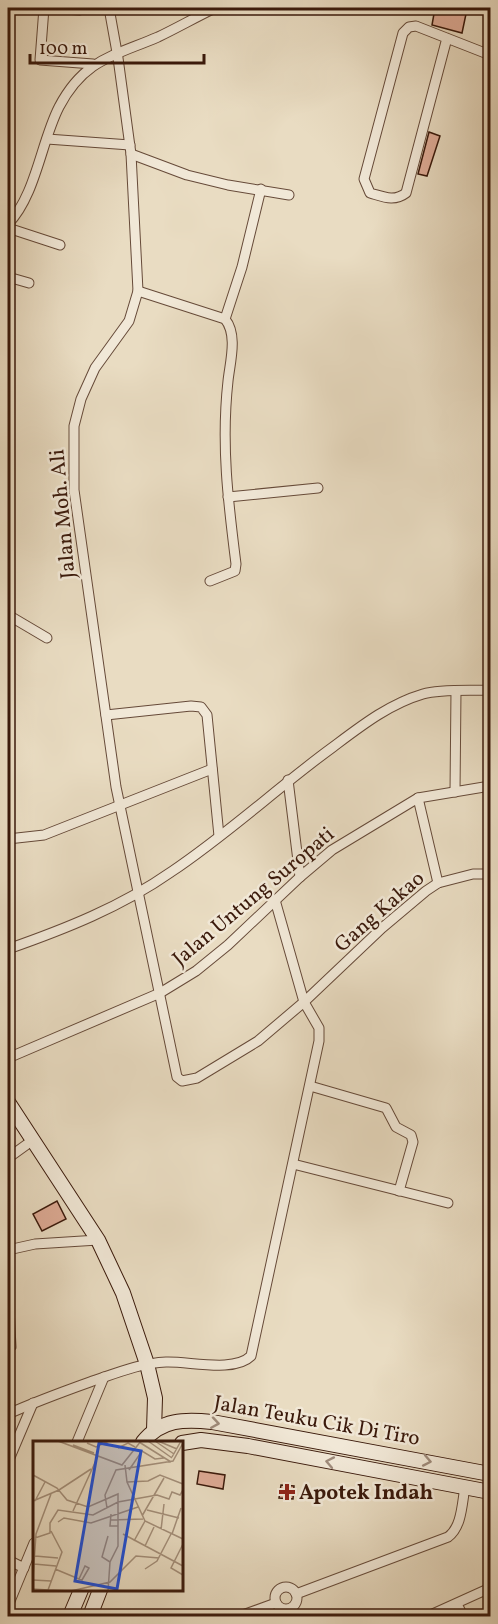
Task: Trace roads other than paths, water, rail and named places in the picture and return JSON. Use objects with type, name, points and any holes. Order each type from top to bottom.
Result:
[{"type":"street","points":[[80,10],[46,8],[40,60],[93,64]]},
{"type":"street","name":"Jalan Moh. Ali","points":[[108,8],[117,52],[130,149],[138,291],[129,321],[95,368],[81,399],[74,426],[74,490],[120,805],[160,993]]},
{"type":"street","points":[[60,245],[8,226],[24,200],[59,107],[72,87],[93,64],[117,52],[158,37],[215,8]]},
{"type":"street","points":[[447,38],[406,193],[393,200],[370,193],[364,179],[403,33],[409,27],[416,26],[490,54]]},
{"type":"street","points":[[47,139],[130,149],[187,175],[228,185],[289,195]]},
{"type":"street","points":[[225,319],[242,267],[261,189]]},
{"type":"street","points":[[8,277],[29,283]]},
{"type":"street","points":[[138,291],[225,319],[229,324],[232,341],[225,405],[224,446],[236,564],[235,571],[210,581]]},
{"type":"street","points":[[228,497],[318,488]]},
{"type":"street","points":[[8,615],[47,638]]},
{"type":"street","points":[[8,949],[68,928],[138,895],[173,872],[288,780],[368,721],[399,703],[424,693],[490,690]]},
{"type":"street","points":[[454,792],[456,692]]},
{"type":"street","points":[[106,715],[191,706],[201,707],[207,715],[219,836]]},
{"type":"street","points":[[8,839],[44,835],[213,769]]},
{"type":"street","points":[[288,780],[300,877]]},
{"type":"street","name":"Jalan Untung Suropati","points":[[8,1058],[160,993],[196,971],[333,850],[418,798],[490,786]]},
{"type":"street","points":[[418,798],[438,883]]},
{"type":"street","name":"Gang Kakao","points":[[160,993],[177,1077],[182,1081],[197,1078],[258,1041],[304,1002],[382,928],[438,883],[473,874],[490,873]]},
{"type":"street","points":[[8,1414],[104,1377],[147,1364],[175,1361],[229,1365],[246,1361],[251,1356],[262,1295],[319,1041],[319,1028],[304,1002],[275,900]]},
{"type":"street","points":[[310,1086],[386,1108],[396,1127],[411,1135],[413,1142],[399,1191]]},
{"type":"street","points":[[8,1102],[98,1240],[123,1293],[147,1364],[155,1398],[154,1430]]},
{"type":"street","points":[[8,1158],[33,1140]]},
{"type":"street","points":[[293,1164],[448,1203]]},
{"type":"street","points":[[8,1250],[35,1244],[98,1240]]},
{"type":"street","points":[[78,1441],[104,1377]]},
{"type":"street","points":[[155,1398],[176,1421]]},
{"type":"street","points":[[8,1462],[33,1403]]},
{"type":"street","name":"Jalan Teuku Cik Di Tiro","points":[[145,1441],[154,1430],[186,1419],[490,1471]]},
{"type":"street","name":"Jalan Teuku Cik Di Tiro","points":[[183,1443],[201,1440],[248,1446],[490,1492]]},
{"type":"street","points":[[357,1467],[366,1464],[368,1459],[365,1451],[360,1449]]},
{"type":"street","points":[[402,1475],[395,1470],[395,1465],[400,1458],[405,1457]]},
{"type":"street","points":[[296,1594],[448,1537],[455,1532],[458,1525],[465,1487]]},
{"type":"street","points":[[8,1606],[33,1546]]},
{"type":"street","points":[[8,1560],[24,1568]]},
{"type":"street","points":[[289,1587],[296,1594],[297,1599],[293,1612],[282,1609],[276,1603],[274,1598],[279,1589],[289,1587]]},
{"type":"street","points":[[428,1617],[490,1588]]},
{"type":"street","points":[[70,1617],[81,1591]]},
{"type":"street","points":[[90,1617],[100,1591]]},
{"type":"street","points":[[240,1617],[276,1603]]},
{"type":"street","points":[[457,1604],[463,1617]]},
{"type":"lane","points":[[8,1250],[13,1347]]},
{"type":"place","name":"Apotek Indah","points":[[287,1492]]}]
